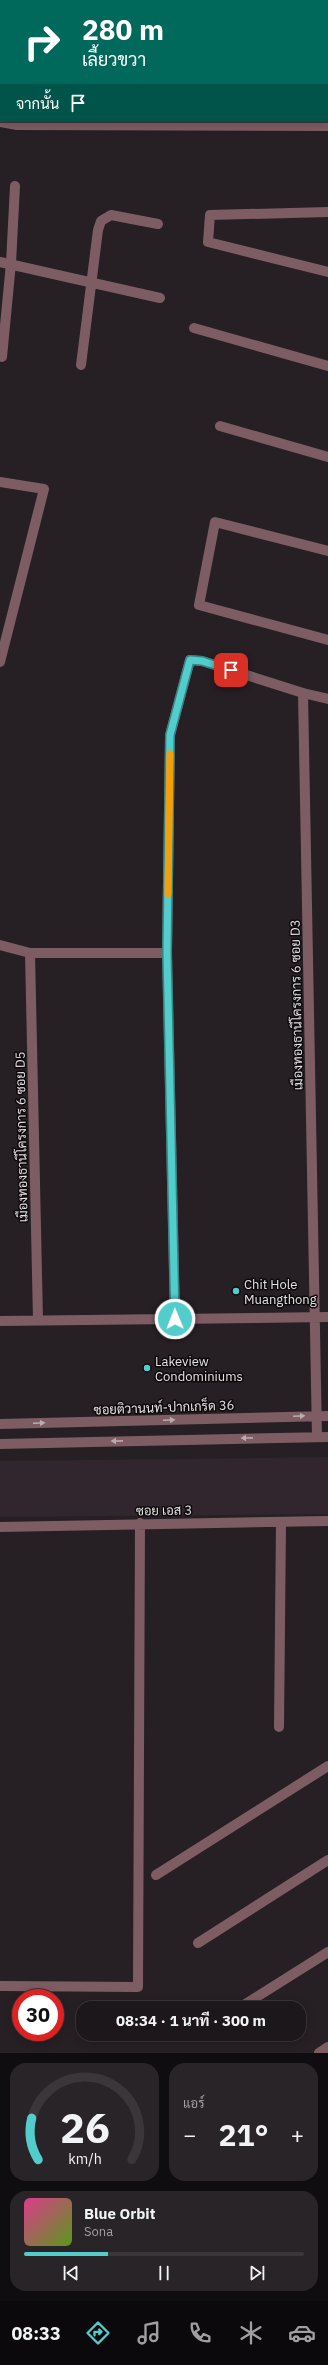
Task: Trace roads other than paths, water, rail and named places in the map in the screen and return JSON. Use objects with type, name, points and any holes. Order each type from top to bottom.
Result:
[{"type":"street","points":[[0,122],[17,125],[328,126]]},
{"type":"street","points":[[2,357],[11,263],[16,186]]},
{"type":"street","points":[[328,212],[210,215],[208,242],[328,272]]},
{"type":"street","points":[[81,365],[90,282],[98,230],[105,218],[111,215],[158,224]]},
{"type":"street","points":[[0,262],[11,263],[160,298]]},
{"type":"street","points":[[194,328],[328,366]]},
{"type":"street","points":[[220,426],[328,457]]},
{"type":"street","points":[[0,482],[44,489],[0,662]]},
{"type":"street","points":[[328,551],[215,522],[199,605],[328,640]]},
{"type":"street","points":[[175,1319],[167,953],[170,735],[190,660],[202,661],[303,693],[328,699]]},
{"type":"street","name":"เมืองทองธานีโครงการ 6 ซอย D3","points":[[303,693],[316,1317],[317,1437]]},
{"type":"street","points":[[0,945],[30,953],[167,953]]},
{"type":"street","name":"เมืองทองธานีโครงการ 6 ซอย D5","points":[[30,953],[38,1320]]},
{"type":"street","points":[[0,1321],[328,1317]]},
{"type":"street","name":"ซอยติวานนท์-ปากเกร็ด 36","points":[[0,1424],[328,1416]]},
{"type":"street","points":[[0,1444],[328,1437]]},
{"type":"street","name":"ซอย เอส 3","points":[[0,1527],[328,1521]]},
{"type":"street","points":[[279,1727],[281,1522]]},
{"type":"street","points":[[0,1986],[138,1987],[140,1524]]},
{"type":"street","points":[[156,1875],[328,1766]]},
{"type":"street","points":[[198,1943],[328,1860]]},
{"type":"street","points":[[250,2001],[328,1952]]},
{"type":"street","points":[[319,2053],[328,2047]]},
{"type":"place","name":"Chit Hole Muangthong","points":[[236,1291]]},
{"type":"place","name":"Lakeview Condominiums","points":[[147,1368]]}]
